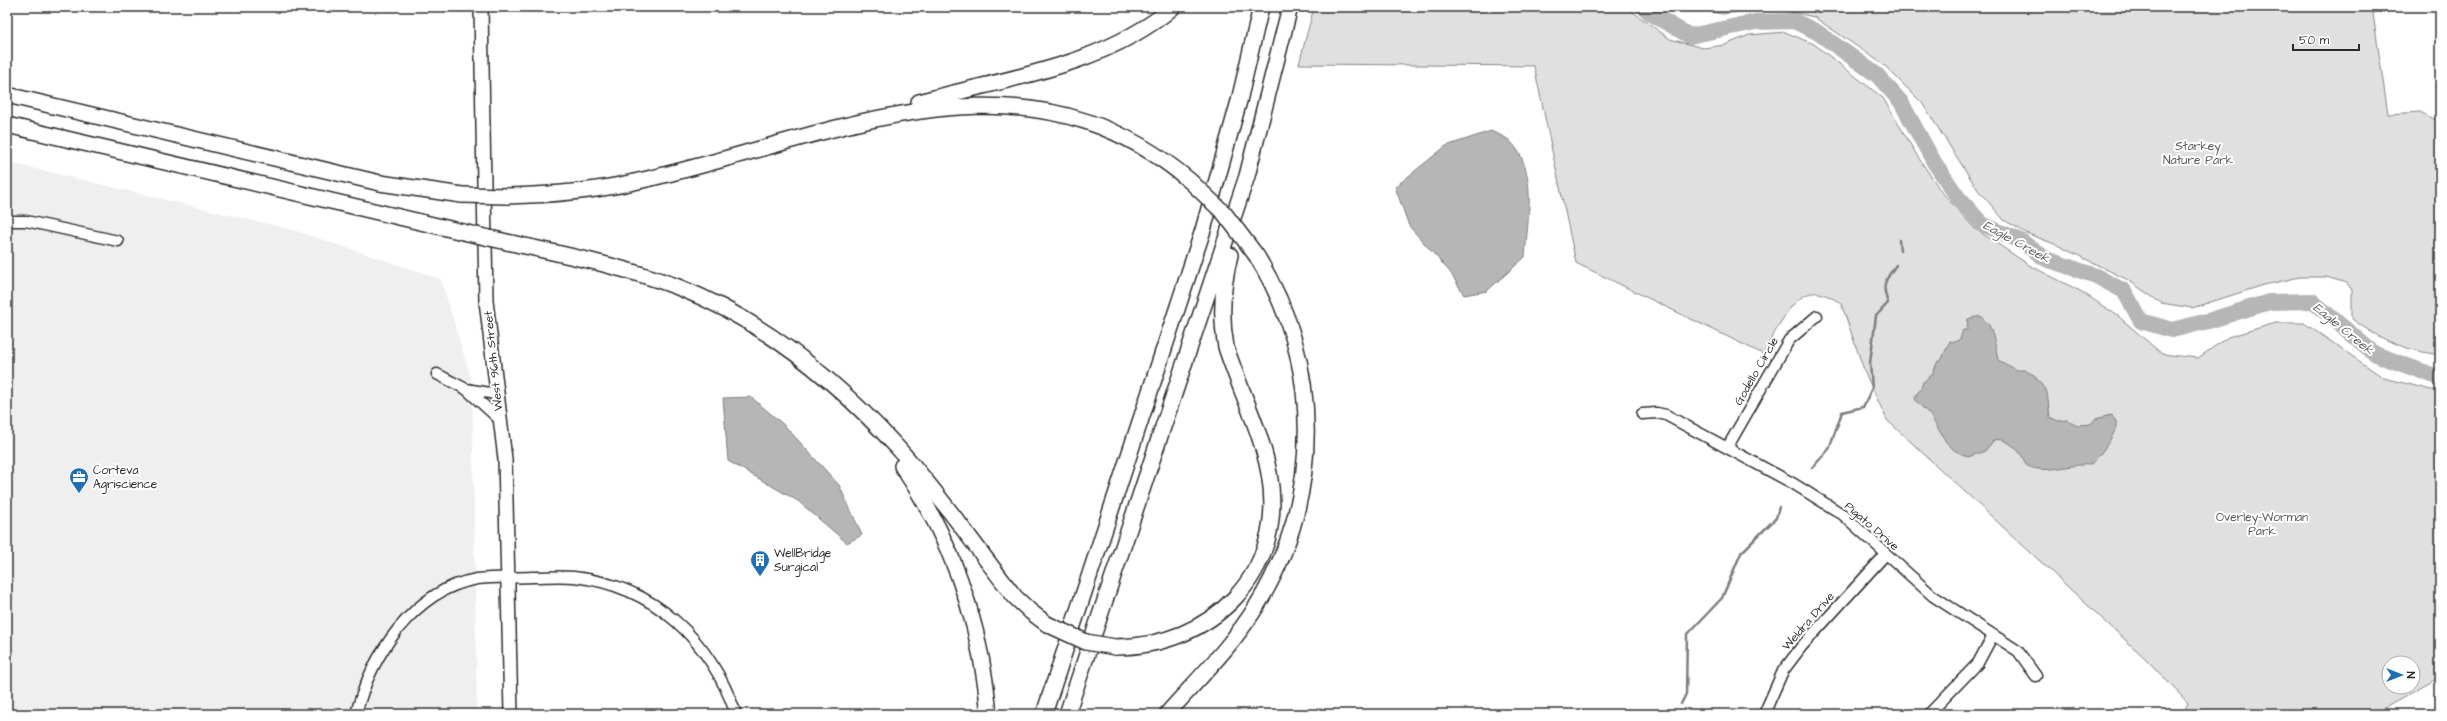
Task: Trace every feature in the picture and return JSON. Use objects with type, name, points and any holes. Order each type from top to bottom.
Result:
[{"type":"highway","points":[[7,95],[380,183],[462,195],[506,196],[572,192],[635,182],[850,125],[904,107],[1088,56],[1133,35],[1173,7]]},
{"type":"highway","points":[[1044,714],[1203,230],[1239,101],[1261,7]]},
{"type":"highway","points":[[7,125],[632,272],[700,296],[745,319],[786,346],[824,376],[898,448],[1015,597],[1031,612],[1047,624],[1086,642],[1114,647],[1144,646],[1162,642],[1194,630],[1216,616],[1228,605],[1248,580],[1256,566],[1266,540],[1272,498],[1269,472],[1226,347],[1221,312],[1224,282],[1246,176],[1290,7]]},
{"type":"highway","points":[[850,125],[942,107],[988,105],[1034,109],[1087,123],[1151,152],[1190,181],[1224,213],[1256,255],[1286,316],[1301,368],[1307,426],[1302,488],[1286,548],[1261,598],[1232,639],[1167,714]]},
{"type":"highway","points":[[1067,714],[1246,176]]},
{"type":"highway","points":[[855,406],[905,471],[923,500],[950,553],[973,620],[982,658],[989,714]]},
{"type":"main road","name":"West 96th Street","points":[[481,7],[486,301],[505,459],[511,714]]},
{"type":"street","points":[[7,220],[26,221],[118,241]]},
{"type":"street","name":"Godello Circle","points":[[1727,448],[1789,340],[1800,328],[1817,316]]},
{"type":"street","points":[[437,374],[466,389],[500,420]]},
{"type":"street","points":[[466,389],[496,394]]},
{"type":"street","name":"Pigato Drive","points":[[1642,414],[1657,413],[1666,415],[1794,484],[1842,514],[1933,596],[2018,651],[2036,676]]},
{"type":"street","name":"Weldra Drive","points":[[1764,714],[1783,670],[1802,646],[1886,554]]},
{"type":"street","points":[[356,714],[360,697],[383,648],[413,613],[450,587],[477,580],[574,577],[609,584],[646,601],[678,622],[704,650],[723,683],[736,714]]},
{"type":"street","points":[[1929,714],[1978,663],[1992,635]]},
{"type":"shaded area","points":[[1491,131],[1510,141],[1519,153],[1525,166],[1528,181],[1529,212],[1525,257],[1487,291],[1464,295],[1450,272],[1409,226],[1395,187],[1446,146]]},
{"type":"shaded area","points":[[7,162],[293,230],[441,279],[472,382],[477,714],[7,714]]},
{"type":"shaded area","points":[[1981,316],[1991,329],[1998,360],[2017,370],[2024,370],[2034,375],[2047,392],[2050,417],[2058,421],[2067,420],[2078,425],[2091,424],[2095,419],[2111,415],[2116,421],[2115,430],[2110,441],[2090,465],[2049,469],[2033,468],[2026,465],[2014,446],[1999,440],[1994,440],[1985,451],[1968,457],[1954,450],[1946,442],[1930,415],[1916,401],[1915,397],[1923,382],[1932,375],[1938,361],[1941,361],[1950,341],[1955,342],[1960,339],[1963,330],[1967,330],[1968,319]]},
{"type":"shaded area","points":[[751,397],[785,426],[839,485],[862,535],[847,543],[798,501],[728,461],[723,398]]},
{"type":"green space","name":"Overley-Worman Park","points":[[1314,7],[1626,7],[1670,39],[1703,48],[1725,45],[1749,35],[1785,32],[1814,44],[1883,98],[1918,157],[1941,191],[1974,228],[2029,265],[2082,292],[2118,316],[2162,354],[2198,358],[2228,337],[2276,323],[2304,323],[2384,378],[2440,392],[2440,677],[2421,688],[2421,655],[2381,655],[2381,695],[2408,695],[2374,714],[2182,714],[2188,703],[2146,659],[1887,420],[1865,373],[1841,303],[1820,293],[1812,293],[1804,296],[1797,301],[1783,318],[1763,354],[1576,263],[1534,66],[1299,64]]},
{"type":"green space","name":"Starkey Nature Park","points":[[1679,7],[2372,7],[2388,114],[2420,112],[2440,122],[2440,355],[2415,350],[2393,343],[2362,326],[2352,319],[2352,290],[2347,283],[2326,277],[2300,277],[2264,285],[2192,308],[2161,303],[2128,280],[2057,245],[2026,233],[2004,220],[1978,190],[1922,103],[1884,65],[1814,17],[1773,8],[1723,14]]},
{"type":"waterway","name":"Eagle Creek","points":[[1644,7],[1650,13],[1690,36],[1755,22],[1794,21],[1817,32],[1877,75],[1901,102],[1934,162],[1957,196],[1982,224],[2021,241],[2046,259],[2096,276],[2124,291],[2141,321],[2172,330],[2208,321],[2269,302],[2312,301],[2375,354],[2440,378]]},
{"type":"waterway","points":[[1899,240],[1900,251]]},
{"type":"waterway","points":[[1812,468],[1829,449],[1842,412],[1863,407],[1872,388],[1870,363],[1876,316],[1888,303],[1885,291],[1885,282],[1896,265]]},
{"type":"waterway","points":[[1681,704],[1686,694],[1687,635],[1722,598],[1741,553],[1776,518],[1779,507]]},
{"type":"place","name":"Corteva Agriscience","points":[[79,494]]},
{"type":"place","name":"WellBridge Surgical","points":[[760,577]]}]
